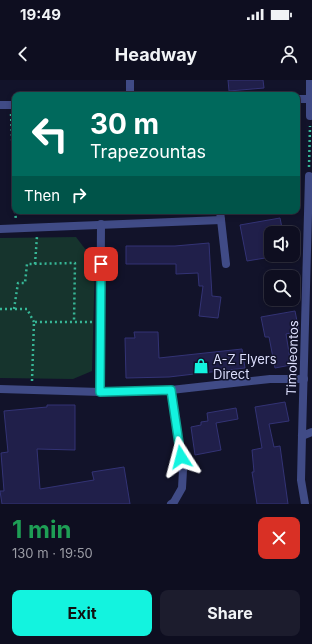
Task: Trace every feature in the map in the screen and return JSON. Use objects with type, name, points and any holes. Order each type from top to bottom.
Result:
[{"type":"street","points":[[130,80],[130,92]]},
{"type":"street","points":[[310,80],[310,116]]},
{"type":"street","points":[[300,99],[311,99]]},
{"type":"street","points":[[0,105],[12,105]]},
{"type":"street","name":"Timoleontos","points":[[305,504],[301,480],[309,176]]},
{"type":"street","points":[[220,214],[226,264]]},
{"type":"street","points":[[0,229],[221,220]]},
{"type":"street","points":[[100,392],[101,224]]},
{"type":"street","points":[[0,389],[100,392],[171,390],[270,379],[304,379]]},
{"type":"street","points":[[171,390],[183,470],[182,488],[174,502],[171,504]]},
{"type":"street","points":[[302,436],[312,432]]},
{"type":"path","points":[[309,176],[310,116]]},
{"type":"path","points":[[35,264],[38,227]]},
{"type":"path","points":[[14,309],[18,283],[25,283],[27,264],[75,263],[74,322]]},
{"type":"path","points":[[0,309],[28,309],[34,322],[32,390]]},
{"type":"path","points":[[34,322],[100,323]]},
{"type":"green space","points":[[76,237],[95,262],[92,371],[73,379],[0,378],[0,238]]},
{"type":"building","points":[[228,80],[263,80],[264,88],[229,91]]},
{"type":"building","points":[[280,218],[282,226],[264,226],[264,258],[247,261],[240,225]]},
{"type":"building","points":[[209,243],[212,296],[221,297],[218,318],[199,316],[203,286],[199,286],[198,273],[176,274],[176,264],[126,264],[126,246],[175,246]]},
{"type":"building","points":[[295,311],[299,331],[286,334],[291,365],[275,368],[269,337],[265,337],[261,317]]},
{"type":"building","points":[[134,332],[158,332],[159,358],[242,349],[245,368],[169,377],[126,378],[125,338],[135,338]]},
{"type":"building","points":[[285,402],[289,421],[269,424],[274,447],[280,446],[288,504],[257,504],[252,472],[254,472],[252,450],[262,448],[255,407]]},
{"type":"building","points":[[47,405],[75,405],[75,450],[37,449],[40,489],[94,480],[92,472],[124,467],[130,504],[2,504],[0,491],[4,491],[1,453],[8,452],[4,411],[47,407]]},
{"type":"building","points":[[236,408],[238,419],[216,423],[221,450],[195,455],[191,427],[201,425],[201,422],[208,421],[207,413]]},
{"type":"place","name":"A-Z Flyers Direct","points":[[201,366]]},
{"type":"route","points":[[101,264],[100,392],[171,390],[181,457]]}]
